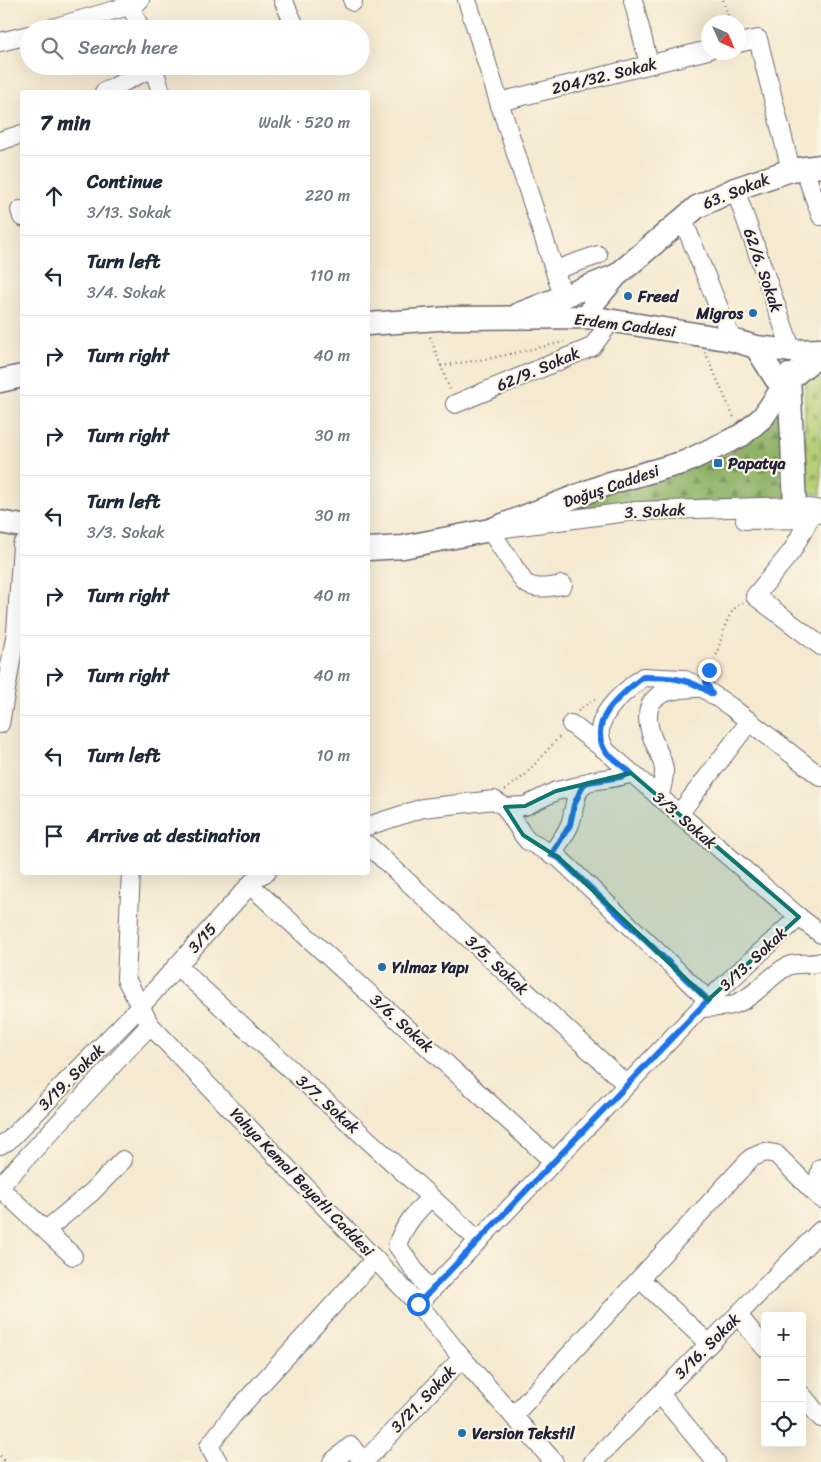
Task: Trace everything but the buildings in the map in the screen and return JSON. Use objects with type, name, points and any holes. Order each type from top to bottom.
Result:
[{"type":"main road","name":"63. Sokak","points":[[616,276],[697,207],[735,188],[805,168]]},
{"type":"main road","points":[[508,318],[616,276]]},
{"type":"main road","points":[[600,319],[595,301],[616,276]]},
{"type":"main road","name":"Erdem Caddesi","points":[[370,324],[423,319],[600,319],[732,340],[756,347],[792,351],[821,350]]},
{"type":"main road","points":[[756,347],[776,379],[788,380]]},
{"type":"main road","points":[[792,351],[788,380],[793,476],[811,512]]},
{"type":"main road","name":"Doğuş Caddesi","points":[[370,549],[403,547],[490,530],[610,483],[685,462],[742,435],[763,417],[788,380],[809,363],[821,357]]},
{"type":"main road","points":[[0,381],[20,376]]},
{"type":"main road","points":[[0,522],[20,526]]},
{"type":"street","points":[[283,0],[292,20]]},
{"type":"street","points":[[467,0],[563,296]]},
{"type":"street","points":[[633,0],[649,64]]},
{"type":"street","points":[[77,20],[134,2],[138,20]]},
{"type":"street","points":[[0,42],[20,36]]},
{"type":"street","points":[[746,41],[758,39],[821,216]]},
{"type":"street","name":"204/32. Sokak","points":[[499,102],[701,52]]},
{"type":"street","points":[[108,90],[137,75]]},
{"type":"street","points":[[156,75],[160,90]]},
{"type":"street","points":[[0,141],[20,135]]},
{"type":"street","name":"62/6. Sokak","points":[[735,188],[792,351]]},
{"type":"street","points":[[683,220],[732,340]]},
{"type":"street","points":[[555,270],[598,255]]},
{"type":"street","name":"62/9. Sokak","points":[[455,404],[592,347],[600,319]]},
{"type":"street","name":"3. Sokak","points":[[490,530],[635,511],[811,512]]},
{"type":"street","points":[[745,520],[811,512]]},
{"type":"street","points":[[811,512],[792,551],[755,596],[821,646]]},
{"type":"street","points":[[490,530],[524,582],[530,587],[542,588],[563,585]]},
{"type":"street","points":[[0,724],[19,624],[20,598]]},
{"type":"street","points":[[604,750],[600,731],[605,715],[622,694],[643,677],[683,679],[708,691],[731,707],[821,777]]},
{"type":"street","points":[[659,797],[663,786],[664,769],[660,753],[652,737],[648,718],[648,706],[658,695],[687,688],[708,691]]},
{"type":"street","points":[[679,814],[750,721]]},
{"type":"street","name":"3/3. Sokak","points":[[571,724],[799,917]]},
{"type":"street","points":[[370,825],[423,808],[500,803],[525,806],[556,791],[631,773]]},
{"type":"street","points":[[555,856],[570,825],[574,805],[583,785]]},
{"type":"street","points":[[500,803],[528,841],[555,856],[704,1004],[726,1006],[737,1004],[788,966],[800,964],[808,966],[821,962]]},
{"type":"street","name":"3/5. Sokak","points":[[370,847],[627,1085]]},
{"type":"street","name":"Yahya Kemal Beyatlı Caddesi","points":[[130,875],[126,979],[139,1008],[150,1026],[375,1259],[424,1298],[462,1358],[554,1462]]},
{"type":"street","name":"3/15","points":[[139,1008],[250,884],[261,875]]},
{"type":"street","name":"3/6. Sokak","points":[[250,884],[554,1162]]},
{"type":"street","name":"3/13. Sokak","points":[[424,1298],[704,1004],[799,917],[821,934]]},
{"type":"street","name":"3/7. Sokak","points":[[177,966],[479,1241]]},
{"type":"street","name":"3/19. Sokak","points":[[0,1145],[8,1141],[139,1008]]},
{"type":"street","points":[[73,1256],[0,1187],[150,1026]]},
{"type":"street","points":[[513,1416],[751,1158],[765,1152],[776,1154],[818,1196]]},
{"type":"street","points":[[46,1230],[92,1192],[123,1160]]},
{"type":"street","points":[[818,1196],[821,1168]]},
{"type":"street","points":[[424,1298],[398,1245],[409,1220],[431,1197]]},
{"type":"street","name":"3/16. Sokak","points":[[593,1462],[821,1231]]},
{"type":"street","points":[[218,1462],[209,1446],[232,1416],[375,1259]]},
{"type":"street","points":[[640,1279],[708,1344]]},
{"type":"street","points":[[738,1314],[761,1343]]},
{"type":"street","name":"3/21. Sokak","points":[[364,1462],[462,1358]]},
{"type":"street","points":[[660,1394],[716,1462]]},
{"type":"street","points":[[806,1399],[821,1418]]},
{"type":"street","points":[[332,1462],[351,1446],[364,1462]]},
{"type":"path","points":[[723,0],[728,15]]},
{"type":"path","points":[[423,319],[455,404]]},
{"type":"path","points":[[697,334],[742,435]]},
{"type":"path","points":[[441,366],[492,358],[563,342],[581,352]]},
{"type":"path","points":[[715,448],[727,462],[754,466],[763,471],[784,476],[793,476]]},
{"type":"path","points":[[708,691],[706,676],[714,660],[729,615],[735,606],[755,596]]},
{"type":"path","points":[[500,803],[571,724],[574,715],[592,700],[610,694],[622,694]]},
{"type":"path","points":[[0,1456],[6,1462]]},
{"type":"highlighted area","points":[[631,773],[799,917],[708,1000],[559,858],[523,835],[505,807],[525,806],[556,791]]},
{"type":"green space","points":[[821,369],[821,495],[805,492],[805,380],[809,374]]},
{"type":"green space","points":[[785,409],[791,496],[564,510],[635,481],[729,454]]},
{"type":"place","name":"Freed","points":[[628,296]]},
{"type":"place","name":"Migros","points":[[753,313]]},
{"type":"place","name":"Papatya","points":[[718,463]]},
{"type":"place","name":"Yılmaz Yapı","points":[[382,967]]},
{"type":"place","name":"Version Tekstil","points":[[462,1433]]},
{"type":"route","points":[[418,1304],[708,1000],[559,858],[551,855],[570,825],[574,805],[583,785],[588,782],[620,777],[631,773],[604,750],[600,731],[605,715],[622,694],[643,677],[683,679],[712,694],[706,682],[709,670]]}]
